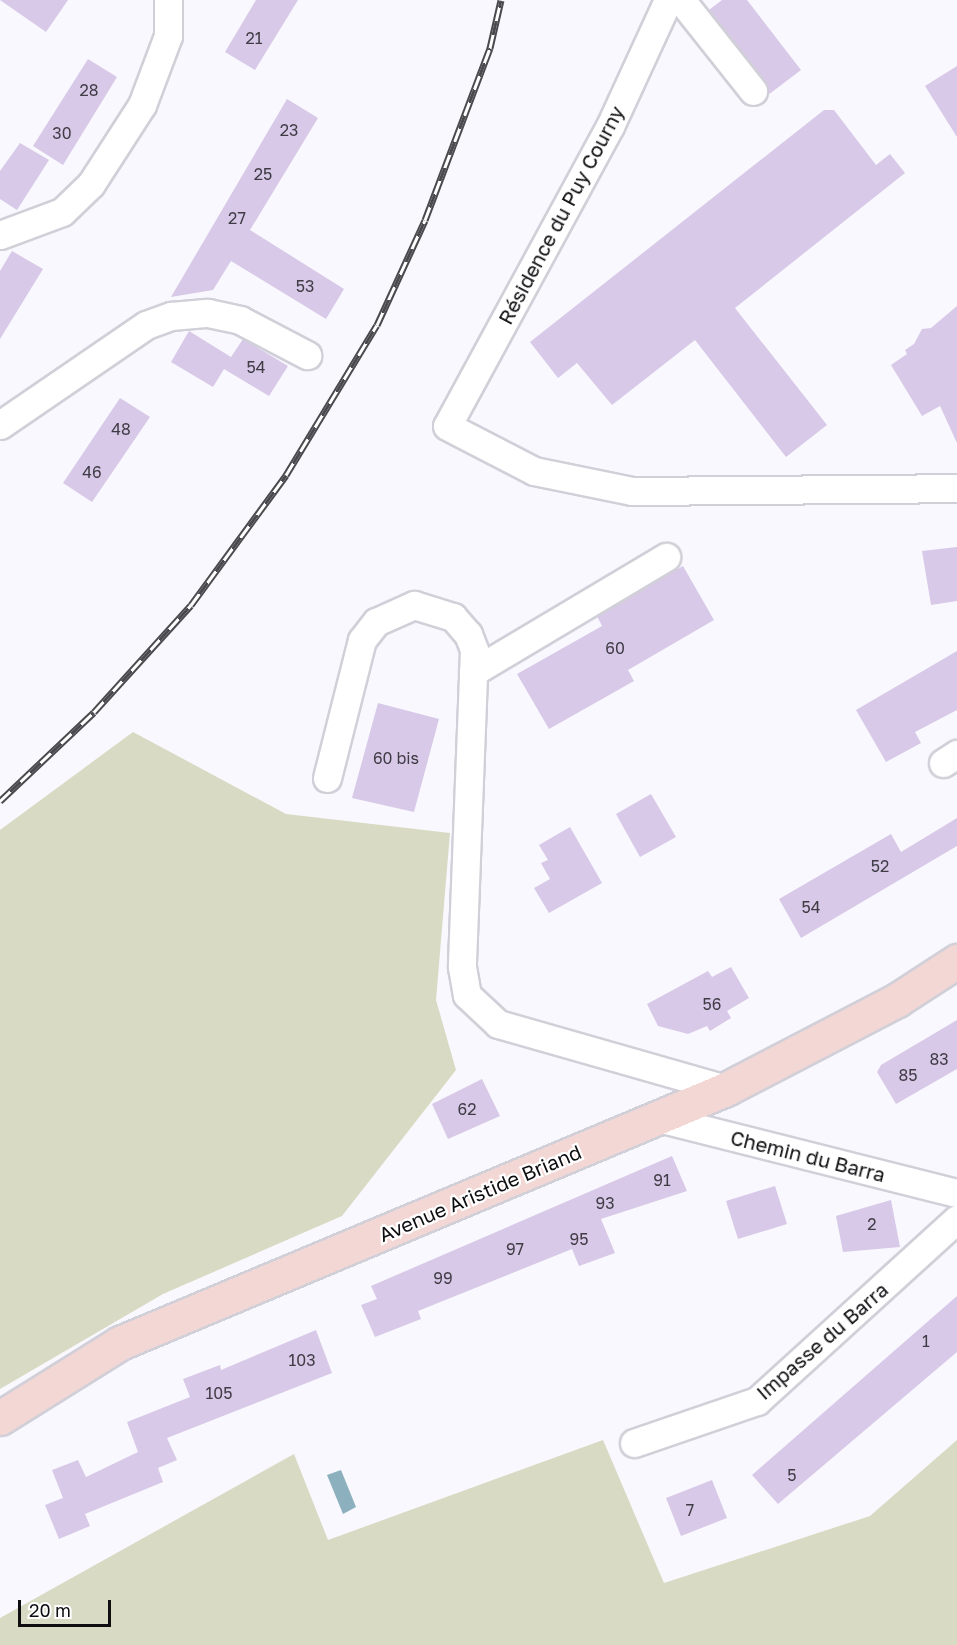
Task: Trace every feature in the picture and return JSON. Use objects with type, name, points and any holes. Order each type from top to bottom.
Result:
[{"type":"main road","name":"Avenue Aristide Briand","points":[[0,1418],[120,1343],[726,1089],[897,1000],[957,961]]},
{"type":"street","points":[[0,235],[62,212],[91,184],[142,105],[168,36],[168,0]]},
{"type":"street","name":"Résidence du Puy Courny","points":[[668,0],[610,126],[447,426],[534,471],[632,491],[957,488]]},
{"type":"street","points":[[681,0],[753,91]]},
{"type":"street","points":[[0,425],[146,325],[171,316],[208,314],[240,320],[307,355]]},
{"type":"street","points":[[473,672],[666,557]]},
{"type":"street","points":[[327,778],[362,640],[376,622],[414,605],[453,617],[468,634],[474,650],[462,967],[467,995],[498,1024],[726,1089]]},
{"type":"street","name":"Chemin du Barra","points":[[658,1118],[957,1193]]},
{"type":"street","name":"Impasse du Barra","points":[[634,1443],[758,1401],[957,1219]]},
{"type":"green space","points":[[133,732],[286,814],[450,833],[436,1000],[456,1070],[342,1216],[163,1294],[0,1389],[0,830]]},
{"type":"green space","points":[[603,1440],[664,1583],[870,1516],[957,1440],[957,1645],[0,1645],[0,1618],[294,1454],[328,1540]]},
{"type":"water","points":[[341,1470],[356,1507],[343,1514],[327,1475]]},
{"type":"building","points":[[0,0],[68,0],[46,32]]},
{"type":"building","points":[[256,0],[298,0],[255,70],[225,52]]},
{"type":"building","points":[[722,0],[747,0],[801,70],[768,95],[765,81],[709,10]]},
{"type":"building","points":[[88,59],[117,77],[63,165],[33,146]]},
{"type":"building","points":[[957,66],[957,137],[925,86]]},
{"type":"building","points":[[287,99],[318,118],[250,230],[344,289],[326,319],[231,261],[213,290],[171,297]]},
{"type":"building","points":[[824,110],[834,110],[876,165],[890,154],[905,173],[735,308],[827,425],[786,457],[695,340],[612,405],[577,363],[558,378],[530,342]]},
{"type":"building","points":[[20,143],[49,160],[17,210],[0,199],[0,171]]},
{"type":"building","points":[[12,251],[43,269],[0,339],[0,271]]},
{"type":"building","points":[[957,306],[957,443],[940,406],[922,416],[891,365],[907,354],[905,350],[914,344],[922,329],[931,328]]},
{"type":"building","points":[[189,331],[231,357],[243,339],[288,366],[269,396],[224,369],[213,387],[171,362]]},
{"type":"building","points":[[120,398],[150,417],[92,502],[63,483]]},
{"type":"building","points":[[957,547],[957,601],[931,605],[922,551]]},
{"type":"building","points":[[683,566],[714,620],[628,670],[634,681],[549,729],[517,674],[602,626],[597,616]]},
{"type":"building","points":[[957,651],[957,710],[915,732],[921,743],[886,762],[856,710]]},
{"type":"building","points":[[378,703],[439,719],[414,812],[352,798]]},
{"type":"building","points":[[651,794],[676,837],[640,857],[616,814]]},
{"type":"building","points":[[957,818],[957,846],[801,938],[779,899],[891,834],[901,852]]},
{"type":"building","points":[[570,827],[602,883],[549,913],[534,888],[550,879],[541,863],[548,860],[539,845]]},
{"type":"building","points":[[731,967],[749,998],[727,1011],[731,1018],[710,1031],[707,1026],[688,1034],[658,1026],[647,1004],[708,971],[712,977]]},
{"type":"building","points":[[957,1020],[957,1069],[896,1104],[877,1072],[881,1065]]},
{"type":"building","points":[[482,1079],[500,1116],[448,1139],[432,1104]]},
{"type":"building","points":[[672,1156],[687,1191],[601,1219],[615,1253],[579,1266],[572,1249],[418,1311],[421,1319],[375,1337],[361,1305],[377,1299],[371,1286]]},
{"type":"building","points":[[775,1186],[787,1224],[738,1239],[726,1201]]},
{"type":"building","points":[[891,1200],[900,1247],[843,1252],[836,1216]]},
{"type":"building","points":[[957,1296],[957,1352],[778,1504],[752,1475]]},
{"type":"building","points":[[316,1330],[332,1373],[167,1438],[177,1460],[158,1468],[163,1482],[85,1514],[90,1526],[59,1539],[45,1505],[63,1498],[52,1470],[78,1460],[86,1477],[138,1452],[127,1422],[190,1397],[183,1379],[220,1365],[221,1370]]},
{"type":"building","points":[[712,1480],[727,1518],[681,1536],[666,1498]]},
{"type":"railway","points":[[0,801],[94,712],[191,605],[286,475],[377,325],[425,220],[490,48],[501,0]]}]
